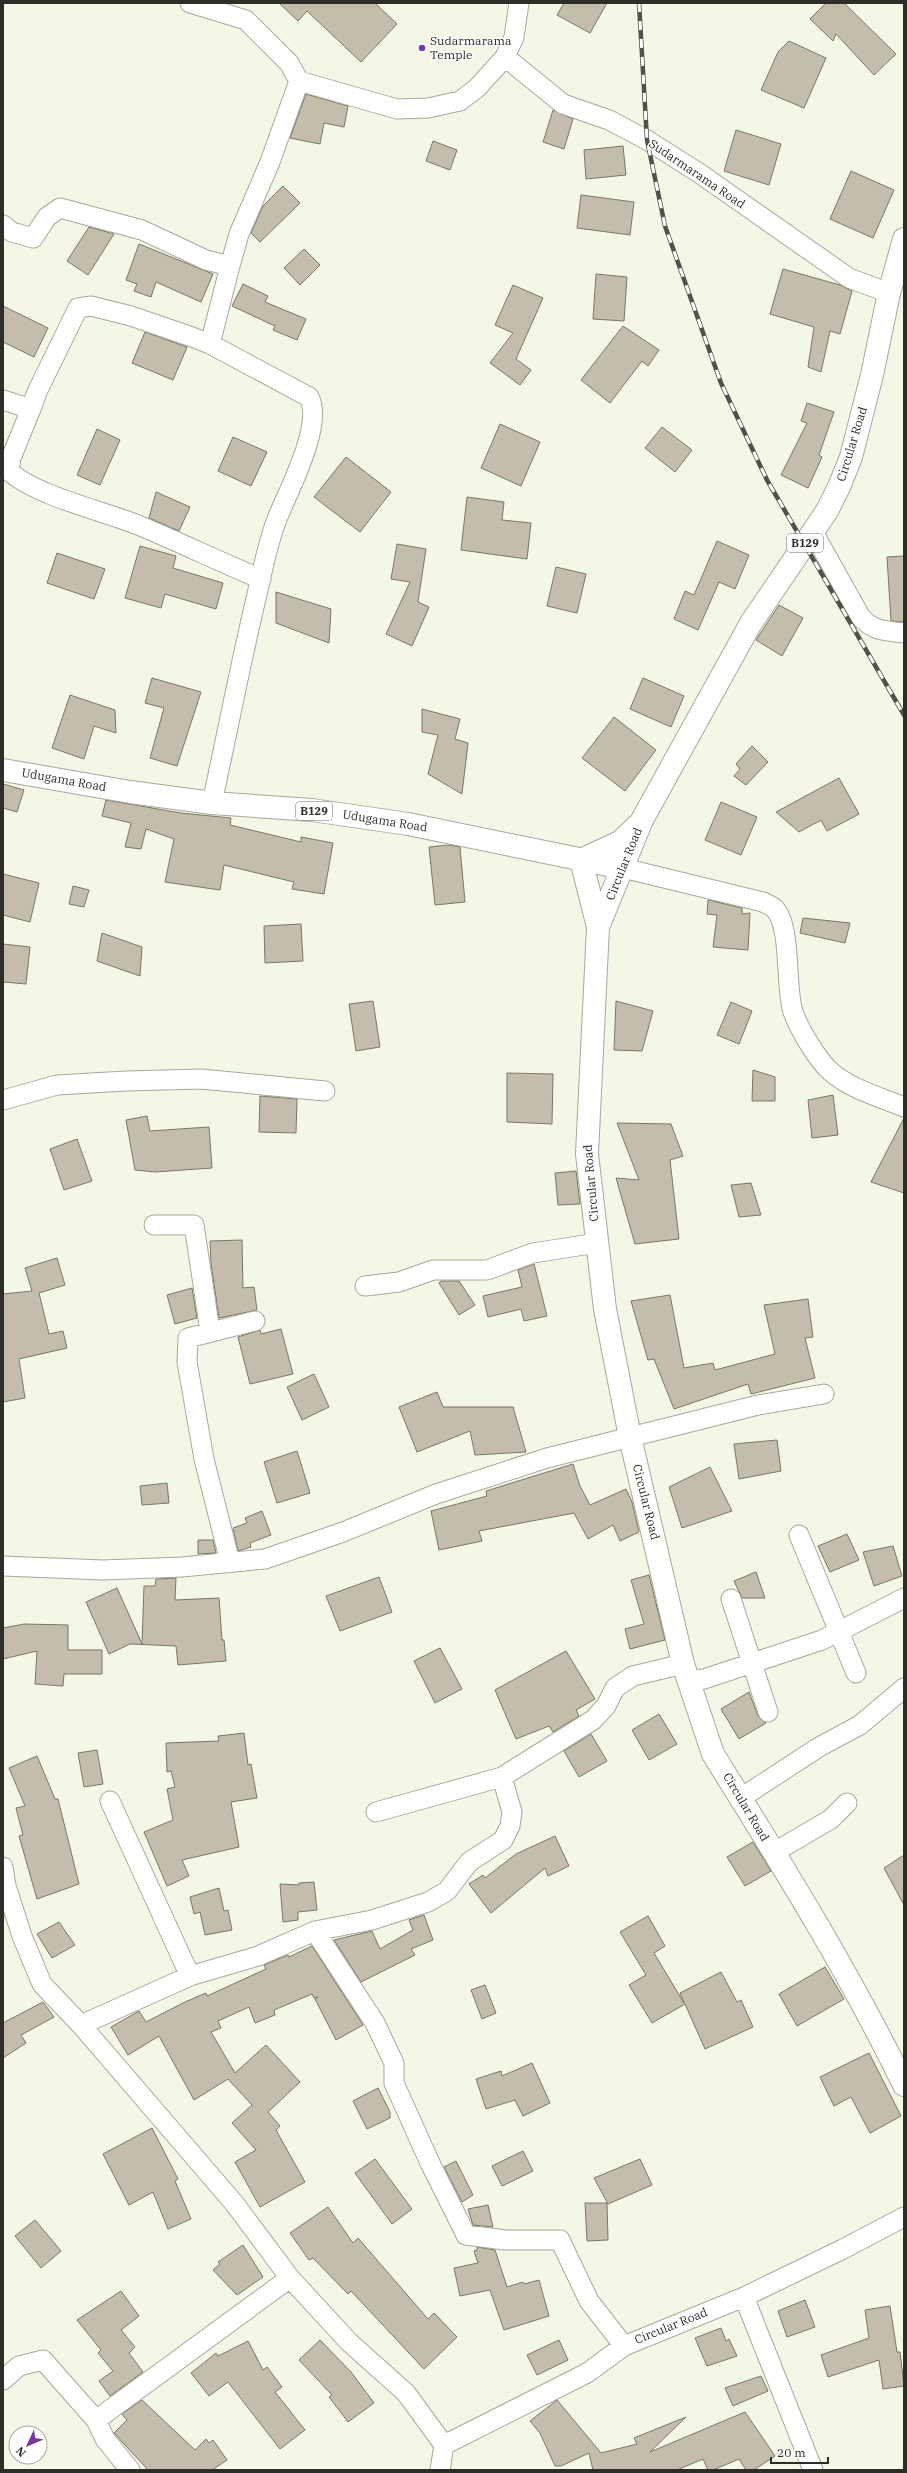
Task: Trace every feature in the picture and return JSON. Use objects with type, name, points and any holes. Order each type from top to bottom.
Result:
[{"type":"main road","name":"Circular Road","points":[[904,239],[888,293],[872,375],[851,457],[827,511],[751,623],[642,820],[598,927],[587,1154],[605,1309],[630,1437],[685,1673],[713,1754],[833,1949],[870,2015],[904,2085]]},
{"type":"main road","name":"Udugama Road","points":[[3,770],[123,791],[212,803],[312,810],[408,824],[623,868]]},
{"type":"main road","points":[[598,927],[581,860],[620,842],[642,820]]},
{"type":"street","points":[[190,3],[246,20],[289,63],[299,81],[397,109],[428,108],[460,102],[477,88],[505,57],[514,37],[518,3]]},
{"type":"street","name":"Sudarmarama Road","points":[[505,57],[562,104],[609,120],[647,140],[699,172],[849,278],[888,293]]},
{"type":"street","points":[[210,344],[239,234],[270,162],[299,81]]},
{"type":"street","points":[[3,225],[12,232],[33,238],[47,216],[60,208],[142,230],[206,260],[230,266]]},
{"type":"street","points":[[212,803],[261,579],[276,521],[300,468],[314,415],[312,404],[309,397],[210,344],[131,316],[91,306],[78,308],[37,392],[10,458],[9,471],[15,477],[35,488],[138,526],[261,579]]},
{"type":"street","points":[[3,400],[31,409]]},
{"type":"street","points":[[814,532],[860,616],[867,624],[876,630],[904,633]]},
{"type":"street","points":[[623,868],[763,902],[775,909],[781,924],[787,950],[788,984],[793,1012],[814,1052],[830,1071],[849,1084],[904,1107]]},
{"type":"street","points":[[3,1100],[57,1084],[156,1080],[201,1080],[325,1091]]},
{"type":"street","points":[[154,1225],[194,1225],[210,1331]]},
{"type":"street","points":[[365,1286],[399,1282],[433,1270],[487,1270],[532,1253],[597,1243]]},
{"type":"street","points":[[230,1562],[204,1459],[187,1362],[188,1338],[210,1331],[255,1321]]},
{"type":"street","points":[[3,1566],[103,1570],[182,1567],[265,1559],[343,1532],[436,1494],[547,1458],[758,1405],[824,1394]]},
{"type":"street","points":[[799,1535],[856,1674]]},
{"type":"street","points":[[376,1812],[502,1777],[593,1720],[606,1706],[615,1688],[633,1676],[685,1673],[752,1664],[803,1648],[839,1632],[904,1598]]},
{"type":"street","points":[[731,1599],[768,1712]]},
{"type":"street","points":[[741,1798],[819,1747],[860,1725],[904,1688]]},
{"type":"street","points":[[81,2025],[190,1976],[258,1956],[315,1931],[372,1920],[428,1902],[447,1891],[468,1862],[503,1840],[510,1826],[512,1812],[502,1777]]},
{"type":"street","points":[[110,1801],[190,1976]]},
{"type":"street","points":[[773,1853],[831,1819],[847,1803]]},
{"type":"street","points":[[3,1867],[6,1886],[20,1928],[42,1984],[81,2025],[234,2203],[290,2278],[349,2342],[406,2393],[444,2445],[440,2470]]},
{"type":"street","points":[[315,1931],[375,2023],[394,2063],[394,2083],[430,2163],[466,2235],[506,2240],[560,2240],[589,2301],[624,2346]]},
{"type":"street","name":"Circular Road","points":[[444,2445],[587,2373],[624,2346],[744,2297],[843,2249],[904,2217]]},
{"type":"street","points":[[96,2420],[290,2278]]},
{"type":"street","points":[[744,2297],[813,2470]]},
{"type":"street","points":[[3,2380],[19,2366],[44,2360],[96,2420],[105,2439],[130,2470]]},
{"type":"building","points":[[279,3],[375,3],[397,24],[361,62],[307,11],[298,21]]},
{"type":"building","points":[[564,3],[607,3],[590,33],[557,15]]},
{"type":"building","points":[[826,3],[844,3],[896,54],[874,75],[836,34],[833,41],[810,19]]},
{"type":"building","points":[[789,41],[826,58],[804,108],[761,90],[778,52]]},
{"type":"building","points":[[306,94],[348,106],[344,127],[324,123],[320,144],[290,138]]},
{"type":"building","points":[[553,110],[573,119],[564,149],[543,142]]},
{"type":"building","points":[[736,130],[781,144],[769,185],[724,171]]},
{"type":"building","points":[[433,141],[457,150],[450,170],[426,161]]},
{"type":"building","points":[[623,146],[626,175],[586,179],[584,150]]},
{"type":"building","points":[[851,171],[894,190],[873,238],[830,219]]},
{"type":"building","points":[[283,186],[300,203],[260,242],[251,233],[263,206]]},
{"type":"building","points":[[581,195],[634,202],[630,235],[577,228]]},
{"type":"building","points":[[89,227],[114,234],[88,275],[67,261]]},
{"type":"building","points":[[139,244],[213,274],[201,302],[156,282],[151,297],[134,291],[137,284],[126,280]]},
{"type":"building","points":[[304,249],[320,265],[300,285],[284,268]]},
{"type":"building","points":[[783,269],[840,285],[852,291],[840,334],[830,331],[821,372],[808,367],[814,327],[770,314]]},
{"type":"building","points":[[596,274],[627,277],[624,321],[593,319]]},
{"type":"building","points":[[243,284],[268,296],[265,302],[306,319],[297,340],[273,330],[275,326],[232,306]]},
{"type":"building","points":[[513,285],[543,298],[516,359],[531,370],[520,385],[490,363],[513,333],[495,325]]},
{"type":"building","points":[[3,306],[48,328],[34,357],[3,342]]},
{"type":"building","points":[[623,326],[659,350],[648,366],[642,361],[610,403],[581,380]]},
{"type":"building","points":[[145,332],[187,347],[173,380],[132,363]]},
{"type":"building","points":[[807,403],[834,412],[819,455],[822,457],[808,488],[781,475],[807,423],[801,421]]},
{"type":"building","points":[[500,424],[540,442],[521,486],[481,468]]},
{"type":"building","points":[[662,427],[692,450],[675,472],[645,448]]},
{"type":"building","points":[[97,429],[120,440],[100,485],[77,475]]},
{"type":"building","points":[[233,437],[267,452],[251,486],[218,471]]},
{"type":"building","points":[[346,457],[391,492],[360,532],[314,497]]},
{"type":"building","points":[[156,492],[190,507],[179,531],[149,518]]},
{"type":"building","points":[[467,497],[504,502],[502,520],[531,523],[527,559],[461,550]]},
{"type":"building","points":[[717,541],[749,555],[735,589],[719,582],[698,630],[674,619],[685,591],[694,595]]},
{"type":"building","points":[[397,544],[426,549],[418,602],[429,607],[412,646],[386,634],[410,582],[391,579]]},
{"type":"building","points":[[140,546],[176,556],[173,568],[223,583],[216,609],[165,594],[161,608],[125,598]]},
{"type":"building","points":[[57,553],[105,569],[94,599],[47,583]]},
{"type":"building","points":[[904,556],[904,622],[891,621],[887,557]]},
{"type":"building","points":[[556,567],[586,574],[577,613],[547,606]]},
{"type":"building","points":[[276,592],[331,609],[329,643],[276,623]]},
{"type":"building","points":[[779,605],[803,618],[782,656],[756,640]]},
{"type":"building","points":[[152,678],[201,692],[177,766],[150,758],[164,708],[145,703]]},
{"type":"building","points":[[643,678],[684,696],[671,727],[630,709]]},
{"type":"building","points":[[70,695],[115,710],[116,733],[94,726],[84,759],[52,748]]},
{"type":"building","points":[[422,709],[460,719],[455,739],[468,743],[462,794],[428,774],[438,735],[422,732]]},
{"type":"building","points":[[614,717],[656,750],[625,791],[582,758]]},
{"type":"building","points":[[752,746],[768,762],[746,785],[734,776],[740,769],[736,764]]},
{"type":"building","points":[[839,778],[859,814],[827,831],[821,820],[799,832],[776,812]]},
{"type":"building","points":[[3,784],[24,790],[17,812],[3,808]]},
{"type":"building","points":[[106,800],[181,813],[231,818],[230,825],[301,842],[301,837],[333,843],[324,894],[292,889],[294,882],[224,865],[220,890],[165,882],[174,839],[146,829],[141,849],[125,847],[131,823],[102,816]]},
{"type":"building","points":[[721,802],[757,817],[741,855],[705,840]]},
{"type":"building","points":[[449,845],[460,847],[465,902],[435,905],[429,847]]},
{"type":"building","points":[[3,874],[39,883],[30,922],[3,915]]},
{"type":"building","points":[[73,886],[89,890],[84,907],[69,904]]},
{"type":"building","points":[[708,900],[742,908],[742,914],[750,913],[748,950],[713,947],[717,915],[707,914]]},
{"type":"building","points":[[803,918],[850,923],[845,943],[800,933]]},
{"type":"building","points":[[301,924],[303,961],[265,963],[264,926]]},
{"type":"building","points":[[102,933],[142,947],[140,976],[97,961]]},
{"type":"building","points":[[3,944],[30,947],[26,984],[3,982]]},
{"type":"building","points":[[373,1001],[380,1047],[356,1051],[349,1004]]},
{"type":"building","points":[[616,1001],[653,1011],[642,1051],[614,1050]]},
{"type":"building","points":[[731,1002],[752,1011],[739,1044],[717,1035]]},
{"type":"building","points":[[753,1070],[775,1077],[775,1101],[752,1101]]},
{"type":"building","points":[[507,1073],[553,1074],[552,1124],[507,1122]]},
{"type":"building","points":[[833,1095],[838,1135],[812,1138],[808,1100]]},
{"type":"building","points":[[260,1096],[297,1099],[296,1133],[259,1132]]},
{"type":"building","points":[[147,1116],[150,1131],[209,1127],[212,1168],[155,1172],[135,1170],[126,1120]]},
{"type":"building","points":[[904,1118],[904,1193],[871,1182]]},
{"type":"building","points":[[617,1123],[671,1124],[683,1156],[670,1160],[679,1239],[635,1244],[616,1178],[639,1180]]},
{"type":"building","points":[[77,1139],[92,1181],[64,1190],[50,1149]]},
{"type":"building","points":[[576,1171],[580,1204],[558,1205],[555,1173]]},
{"type":"building","points":[[751,1183],[761,1215],[739,1217],[731,1185]]},
{"type":"building","points":[[242,1240],[243,1288],[254,1287],[257,1310],[219,1318],[211,1263],[210,1241]]},
{"type":"building","points":[[57,1258],[65,1285],[39,1293],[49,1334],[63,1331],[67,1348],[19,1359],[25,1398],[3,1402],[3,1294],[32,1291],[25,1268]]},
{"type":"building","points":[[534,1264],[547,1316],[524,1321],[521,1309],[488,1317],[483,1296],[522,1287],[518,1270]]},
{"type":"building","points":[[441,1281],[459,1281],[475,1305],[459,1315],[439,1283]]},
{"type":"building","points":[[192,1288],[197,1318],[175,1324],[167,1295]]},
{"type":"building","points":[[670,1295],[684,1368],[713,1363],[715,1370],[775,1354],[764,1305],[808,1299],[813,1337],[805,1338],[815,1378],[751,1394],[748,1384],[674,1409],[654,1359],[648,1360],[631,1301]]},
{"type":"building","points":[[281,1329],[293,1374],[250,1384],[238,1337],[260,1330],[261,1334]]},
{"type":"building","points":[[314,1374],[329,1407],[302,1420],[287,1387]]},
{"type":"building","points":[[437,1392],[443,1407],[513,1407],[526,1452],[475,1455],[470,1431],[417,1452],[399,1407]]},
{"type":"building","points":[[777,1440],[781,1471],[739,1479],[734,1444]]},
{"type":"building","points":[[297,1451],[310,1493],[277,1503],[264,1462]]},
{"type":"building","points":[[573,1464],[580,1486],[590,1505],[626,1489],[632,1502],[639,1532],[620,1541],[613,1525],[588,1539],[574,1513],[479,1531],[482,1541],[439,1550],[431,1511],[487,1496],[486,1491]]},
{"type":"building","points":[[710,1467],[732,1511],[682,1528],[669,1487]]},
{"type":"building","points":[[167,1483],[169,1503],[142,1505],[140,1486]]},
{"type":"building","points":[[262,1511],[271,1535],[250,1543],[251,1547],[238,1551],[233,1528],[247,1523],[245,1518]]},
{"type":"building","points":[[847,1534],[859,1560],[830,1572],[818,1546]]},
{"type":"building","points":[[198,1540],[213,1540],[216,1553],[198,1554]]},
{"type":"building","points":[[893,1546],[902,1576],[874,1586],[863,1552]]},
{"type":"building","points":[[756,1572],[765,1598],[742,1598],[734,1581]]},
{"type":"building","points":[[649,1575],[665,1640],[630,1649],[625,1629],[644,1624],[631,1580]]},
{"type":"building","points":[[379,1577],[392,1612],[340,1631],[326,1596]]},
{"type":"building","points":[[176,1578],[175,1600],[219,1598],[222,1640],[224,1640],[226,1661],[178,1665],[176,1646],[130,1644],[109,1654],[86,1602],[117,1588],[142,1644],[144,1586],[155,1586],[156,1579]]},
{"type":"building","points":[[24,1624],[68,1625],[68,1650],[102,1650],[102,1674],[64,1674],[63,1686],[35,1684],[37,1651],[3,1659],[3,1628]]},
{"type":"building","points":[[440,1648],[462,1689],[435,1703],[414,1661]]},
{"type":"building","points":[[566,1651],[595,1699],[576,1710],[579,1716],[553,1732],[549,1726],[516,1739],[495,1690]]},
{"type":"building","points":[[749,1692],[758,1716],[766,1723],[739,1739],[721,1709]]},
{"type":"building","points":[[659,1714],[677,1744],[649,1760],[632,1730]]},
{"type":"building","points":[[244,1733],[248,1765],[251,1764],[257,1798],[231,1802],[239,1847],[182,1860],[189,1876],[167,1886],[144,1832],[173,1820],[167,1789],[175,1787],[171,1771],[167,1772],[166,1743],[219,1741],[218,1736]]},
{"type":"building","points":[[591,1734],[607,1761],[579,1777],[564,1751]]},
{"type":"building","points":[[97,1750],[103,1784],[84,1787],[78,1753]]},
{"type":"building","points":[[37,1756],[55,1799],[58,1799],[79,1884],[37,1899],[19,1836],[23,1835],[16,1808],[25,1806],[9,1768]]},
{"type":"building","points":[[555,1836],[569,1866],[548,1876],[545,1868],[491,1913],[469,1884],[483,1875],[485,1878],[516,1854]]},
{"type":"building","points":[[753,1842],[771,1871],[745,1886],[727,1857]]},
{"type":"building","points":[[904,1855],[904,1905],[884,1868]]},
{"type":"building","points":[[314,1882],[317,1910],[298,1912],[298,1920],[283,1922],[280,1884],[299,1885],[299,1883]]},
{"type":"building","points":[[219,1888],[224,1911],[228,1910],[232,1930],[205,1935],[200,1912],[194,1914],[190,1897]]},
{"type":"building","points":[[424,1915],[433,1940],[411,1949],[415,1955],[361,1982],[334,1940],[372,1931],[380,1949],[413,1930],[409,1920]]},
{"type":"building","points":[[648,1916],[665,1946],[654,1953],[684,2003],[680,1993],[721,1972],[737,2002],[741,2000],[753,2027],[705,2049],[685,2004],[652,2023],[629,1985],[646,1975],[620,1932]]},
{"type":"building","points":[[59,1922],[75,1945],[52,1958],[37,1934]]},
{"type":"building","points":[[312,1946],[363,2025],[336,2040],[315,1999],[318,1997],[314,1998],[312,1994],[274,2010],[275,2015],[255,2023],[249,2007],[218,2021],[221,2028],[211,2032],[235,2073],[266,2045],[300,2082],[268,2112],[280,2126],[276,2130],[305,2182],[260,2207],[235,2162],[256,2150],[232,2123],[252,2105],[228,2079],[194,2100],[159,2036],[128,2055],[111,2027],[139,2011],[146,2022],[185,2002],[206,1993],[207,1996],[266,1969],[264,1965],[288,1955],[289,1957]]},
{"type":"building","points":[[825,1967],[844,1999],[797,2026],[779,1994]]},
{"type":"building","points":[[485,1985],[496,2013],[482,2019],[471,1990]]},
{"type":"building","points":[[43,2002],[54,2017],[21,2035],[26,2043],[3,2058],[3,2023]]},
{"type":"building","points":[[869,2053],[901,2116],[870,2133],[851,2097],[834,2106],[820,2077]]},
{"type":"building","points":[[532,2063],[550,2103],[523,2116],[515,2100],[486,2109],[476,2079],[501,2071],[502,2076]]},
{"type":"building","points":[[378,2088],[390,2112],[390,2118],[367,2129],[353,2101]]},
{"type":"building","points":[[152,2128],[178,2179],[175,2181],[191,2219],[168,2229],[153,2192],[129,2205],[103,2154]]},
{"type":"building","points":[[523,2151],[533,2171],[502,2186],[492,2166]]},
{"type":"building","points":[[375,2159],[412,2209],[392,2224],[355,2173]]},
{"type":"building","points":[[640,2159],[652,2185],[608,2204],[594,2178]]},
{"type":"building","points":[[456,2161],[473,2195],[462,2202],[444,2167]]},
{"type":"building","points":[[585,2203],[607,2203],[608,2240],[587,2241]]},
{"type":"building","points":[[488,2205],[493,2227],[473,2225],[468,2209]]},
{"type":"building","points":[[328,2207],[353,2243],[358,2238],[428,2319],[434,2313],[457,2337],[424,2369],[351,2291],[348,2294],[313,2258],[309,2260],[290,2233]]},
{"type":"building","points":[[35,2220],[61,2251],[41,2268],[15,2236]]},
{"type":"building","points":[[243,2245],[263,2277],[237,2295],[213,2270],[220,2264],[218,2262]]},
{"type":"building","points":[[477,2247],[495,2250],[507,2287],[523,2282],[524,2284],[539,2280],[549,2316],[504,2330],[490,2290],[460,2296],[454,2268],[478,2263],[474,2251],[477,2250]]},
{"type":"building","points":[[121,2291],[139,2316],[121,2330],[135,2347],[129,2353],[143,2372],[110,2396],[99,2381],[113,2371],[98,2353],[101,2350],[77,2320]]},
{"type":"building","points":[[805,2300],[815,2327],[787,2337],[778,2311]]},
{"type":"building","points":[[890,2306],[897,2352],[900,2352],[904,2386],[883,2389],[879,2360],[828,2377],[821,2355],[869,2338],[865,2310]]},
{"type":"building","points":[[721,2328],[726,2341],[729,2339],[737,2356],[707,2366],[695,2338]]},
{"type":"building","points":[[320,2340],[351,2372],[374,2403],[348,2422],[329,2397],[332,2395],[299,2360]]},
{"type":"building","points":[[559,2340],[568,2360],[537,2375],[527,2355]]},
{"type":"building","points":[[248,2341],[263,2370],[267,2367],[282,2387],[275,2392],[305,2430],[280,2449],[228,2382],[209,2396],[191,2373],[216,2353],[218,2356]]},
{"type":"building","points":[[761,2376],[768,2391],[733,2406],[725,2388]]},
{"type":"building","points":[[142,2400],[195,2450],[206,2439],[209,2443],[213,2440],[227,2460],[212,2470],[148,2470],[114,2433],[127,2420],[122,2414]]},
{"type":"building","points":[[557,2400],[601,2453],[637,2444],[634,2438],[686,2417],[650,2452],[745,2412],[775,2456],[754,2470],[746,2470],[739,2459],[713,2470],[708,2470],[703,2459],[677,2470],[593,2470],[589,2453],[561,2466],[555,2466],[540,2433],[530,2421]]},
{"type":"railway","points":[[639,3],[647,140],[665,226],[721,383],[767,480],[904,715]]},
{"type":"place","name":"Sudarmarama Temple","points":[[422,48]]}]
